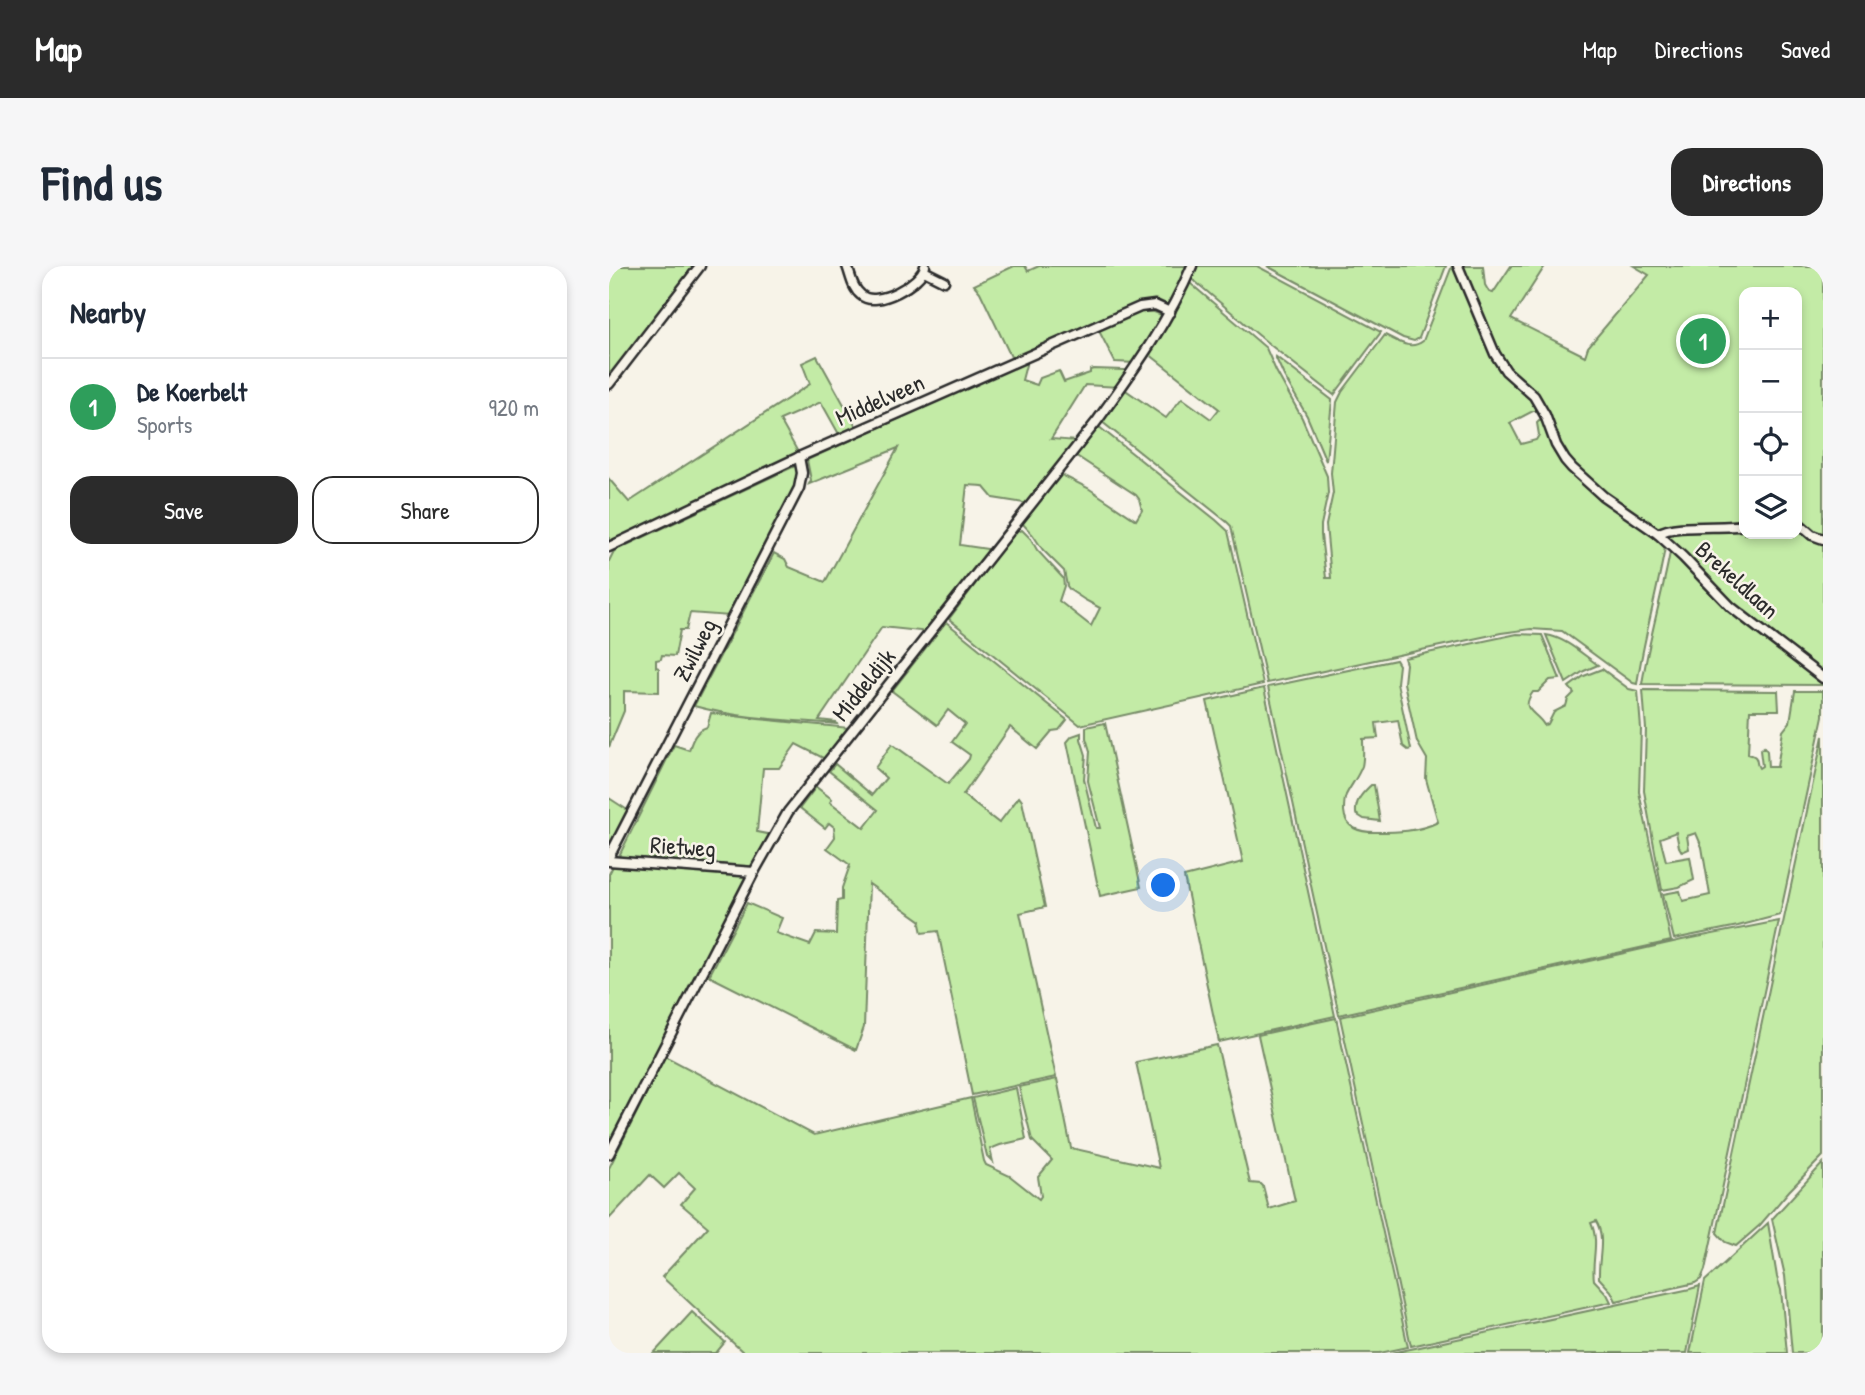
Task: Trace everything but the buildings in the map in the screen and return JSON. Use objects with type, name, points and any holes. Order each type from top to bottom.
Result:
[{"type":"street","points":[[609,384],[700,266]]},
{"type":"street","points":[[848,266],[852,282],[868,299],[891,295],[915,282],[924,269],[944,281]]},
{"type":"street","name":"Middeldijk","points":[[609,1154],[776,832],[800,796],[1097,421],[1145,354],[1170,312],[1192,266]]},
{"type":"street","name":"Brekeldlaan","points":[[1458,266],[1495,354],[1506,371],[1534,396],[1541,406],[1556,445],[1565,460],[1603,496],[1658,534],[1731,607],[1823,678]]},
{"type":"street","name":"Middelveen","points":[[609,547],[799,457],[1140,307],[1155,305],[1170,312]]},
{"type":"street","name":"Zwilweg","points":[[609,859],[799,488],[802,473],[799,457]]},
{"type":"street","name":"Brekeldlaan","points":[[1658,534],[1661,531],[1688,528],[1739,526]]},
{"type":"street","points":[[1802,526],[1812,535],[1823,539]]},
{"type":"street","name":"Rietweg","points":[[609,859],[754,872]]},
{"type":"green space","points":[[609,266],[698,266],[609,384]]},
{"type":"green space","points":[[1014,266],[1025,266],[1028,271],[1039,266],[1190,266],[1170,307],[1139,303],[1012,359],[980,292],[974,285]]},
{"type":"green space","points":[[1195,266],[1257,266],[1381,332],[1334,395],[1191,278]]},
{"type":"green space","points":[[1267,266],[1446,266],[1419,338],[1414,341],[1403,338]]},
{"type":"green space","points":[[1452,266],[1455,266],[1489,347],[1540,411],[1533,411],[1510,423],[1521,444],[1536,440],[1539,435],[1537,423],[1545,421],[1569,467],[1666,542],[1637,684],[1562,631],[1531,629],[1267,683],[1231,526],[1101,421],[1124,389],[1166,418],[1182,398],[1211,419],[1219,409],[1149,354],[1190,283],[1266,348],[1302,418],[1327,476],[1328,493],[1321,535],[1326,578],[1331,578],[1326,525],[1333,493],[1331,473],[1337,402],[1385,335],[1409,345],[1423,341]]},
{"type":"green space","points":[[1461,266],[1483,266],[1485,285],[1489,292],[1493,293],[1511,266],[1545,266],[1511,319],[1585,356],[1588,347],[1649,275],[1634,266],[1823,266],[1823,537],[1811,532],[1802,524],[1802,287],[1739,287],[1739,523],[1661,530],[1603,493],[1579,472],[1563,451],[1547,414],[1501,360]]},
{"type":"green space","points":[[1139,311],[1154,312],[1163,318],[1136,363],[1115,362],[1098,329]]},
{"type":"green space","points":[[817,356],[857,428],[840,436],[821,402],[780,420],[799,454],[609,543],[609,479],[629,502],[810,384],[802,363]]},
{"type":"green space","points":[[1275,356],[1332,400],[1326,461],[1307,416]]},
{"type":"green space","points":[[1027,361],[1022,380],[1037,385],[1040,378],[1059,371],[1064,382],[1094,369],[1130,372],[1119,387],[1085,385],[1051,439],[1078,441],[1030,504],[993,498],[983,486],[967,485],[960,545],[994,550],[929,632],[882,627],[819,720],[837,724],[747,716],[694,706],[774,553],[785,559],[789,567],[825,582],[898,448],[809,484],[811,480],[807,460]]},
{"type":"green space","points":[[1098,426],[1228,531],[1263,684],[1080,725],[949,619],[1017,529],[1031,539],[1037,550],[1063,578],[1064,586],[1059,601],[1091,626],[1100,608],[1070,590],[1064,571],[1022,523],[1060,474],[1088,488],[1136,520],[1142,510],[1136,495],[1075,455]]},
{"type":"green space","points":[[797,465],[800,478],[730,616],[690,613],[686,630],[680,630],[675,656],[662,655],[661,659],[656,660],[656,667],[659,668],[659,692],[624,691],[624,711],[609,747],[609,561],[614,551]]},
{"type":"green space","points":[[1739,527],[1739,539],[1802,539],[1802,527],[1823,542],[1823,675],[1739,612],[1662,534]]},
{"type":"green space","points":[[1671,547],[1723,603],[1823,680],[1823,685],[1642,684]]},
{"type":"green space","points":[[946,622],[1067,720],[1059,730],[1052,731],[1037,749],[1010,727],[963,795],[999,823],[1019,797],[1022,801],[1045,907],[1020,913],[1056,1077],[972,1095],[938,931],[922,933],[921,921],[869,884],[864,1027],[856,1050],[709,976],[747,903],[782,918],[776,933],[810,945],[816,933],[836,934],[837,901],[842,900],[842,888],[850,865],[827,848],[835,837],[834,827],[829,823],[825,828],[800,808],[816,787],[832,799],[830,802],[864,828],[878,810],[829,771],[835,764],[872,795],[886,778],[875,768],[892,744],[948,784],[969,759],[970,755],[952,742],[965,724],[948,710],[937,725],[892,691]]},
{"type":"green space","points":[[1517,634],[1542,635],[1560,679],[1550,680],[1529,698],[1528,707],[1544,725],[1548,724],[1554,712],[1566,706],[1574,693],[1569,687],[1584,676],[1602,669],[1629,689],[1638,691],[1641,729],[1639,792],[1671,941],[1339,1015],[1268,687],[1396,660],[1399,665],[1397,683],[1411,749],[1403,746],[1398,720],[1376,723],[1378,738],[1363,739],[1362,766],[1346,795],[1344,811],[1350,826],[1359,830],[1415,830],[1438,822],[1426,779],[1427,759],[1417,742],[1404,683],[1404,658]]},
{"type":"green space","points":[[1546,635],[1567,643],[1598,665],[1566,683]]},
{"type":"green space","points":[[1264,688],[1335,1016],[1219,1042],[1184,877],[1243,862],[1207,701]]},
{"type":"green space","points":[[1643,690],[1778,691],[1779,710],[1750,710],[1748,754],[1756,758],[1759,768],[1762,766],[1760,750],[1764,747],[1767,751],[1768,767],[1777,767],[1783,731],[1790,722],[1795,691],[1823,691],[1823,716],[1780,915],[1674,939],[1663,894],[1680,891],[1683,901],[1710,895],[1702,847],[1696,833],[1687,836],[1689,849],[1682,852],[1676,832],[1660,838],[1666,861],[1690,857],[1694,880],[1679,887],[1662,890],[1644,791],[1646,729]]},
{"type":"green space","points":[[711,713],[850,728],[827,760],[796,744],[779,768],[763,768],[757,832],[772,835],[751,870],[617,860],[674,745],[689,750],[697,733],[707,727]]},
{"type":"green space","points":[[1105,723],[1141,887],[1100,896],[1067,742],[1072,736],[1081,733],[1086,755],[1084,779],[1096,828],[1100,828],[1088,781],[1090,751],[1086,727]]},
{"type":"green space","points":[[1823,736],[1823,1156],[1760,1225],[1736,1246],[1725,1242],[1717,1233]]},
{"type":"green space","points":[[1371,785],[1374,785],[1380,821],[1364,819],[1356,814],[1358,801]]},
{"type":"green space","points":[[609,798],[629,811],[609,850]]},
{"type":"green space","points":[[613,866],[746,875],[746,879],[717,941],[609,1147],[609,874]]},
{"type":"green space","points":[[1779,921],[1701,1279],[1695,1283],[1616,1301],[1599,1278],[1601,1234],[1596,1221],[1591,1223],[1595,1237],[1594,1280],[1611,1302],[1411,1346],[1340,1017],[1682,940]]},
{"type":"green space","points":[[1336,1018],[1408,1347],[1380,1353],[744,1353],[662,1277],[708,1227],[681,1204],[695,1188],[679,1173],[664,1188],[650,1175],[609,1219],[609,1168],[665,1056],[814,1135],[971,1098],[986,1165],[1010,1176],[1039,1199],[1041,1196],[1038,1177],[1052,1160],[1032,1140],[1019,1087],[1057,1079],[1071,1148],[1159,1168],[1136,1062],[1217,1045],[1250,1183],[1263,1186],[1269,1209],[1295,1201],[1258,1035]]},
{"type":"green space","points":[[1016,1088],[1026,1139],[990,1149],[993,1162],[987,1156],[973,1098]]},
{"type":"green space","points":[[1823,1163],[1823,1353],[1792,1353],[1785,1276],[1772,1219]]},
{"type":"green space","points":[[1768,1223],[1781,1290],[1787,1353],[1690,1353],[1705,1281]]},
{"type":"green space","points":[[1700,1286],[1687,1353],[1392,1353],[1690,1289]]},
{"type":"green space","points":[[692,1312],[725,1342],[716,1353],[654,1353]]},
{"type":"place","name":"De Koerbelt","points":[[1703,341]]}]
